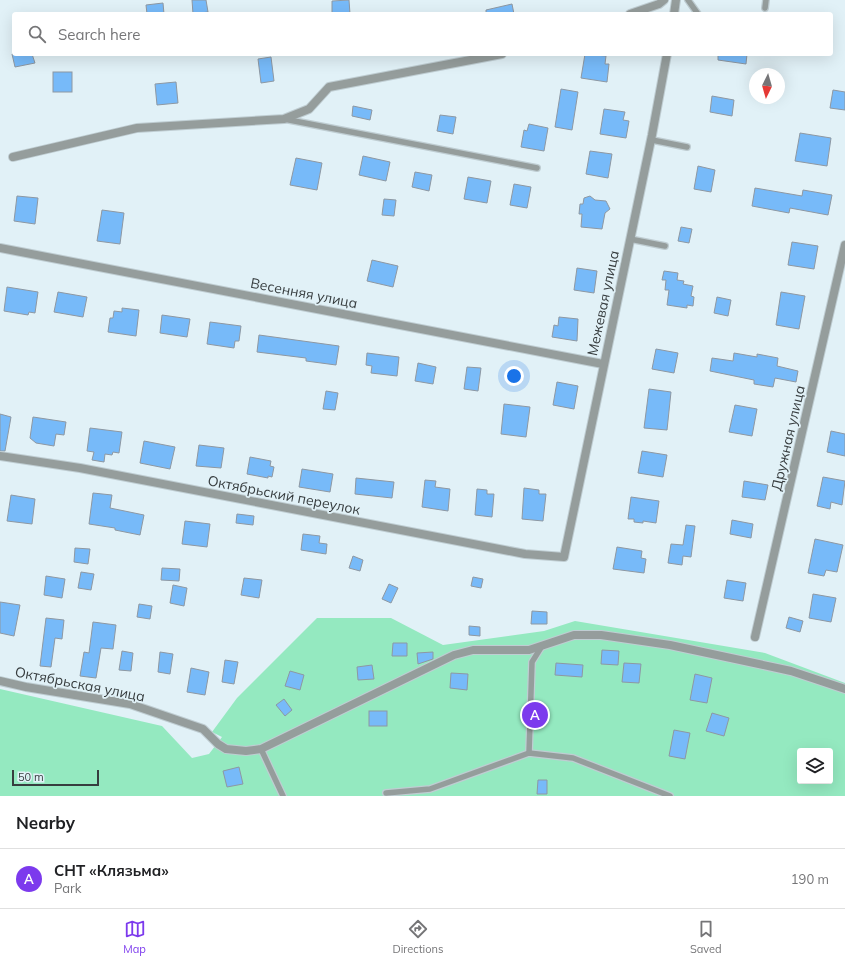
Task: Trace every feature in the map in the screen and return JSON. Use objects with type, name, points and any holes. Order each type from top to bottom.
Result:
[{"type":"street","points":[[636,12],[660,4],[664,0]]},
{"type":"street","points":[[674,12],[676,0]]},
{"type":"street","points":[[13,157],[137,128],[284,119],[309,109],[329,87],[492,56]]},
{"type":"street","name":"Межевая улица","points":[[564,557],[603,364],[652,140],[667,56]]},
{"type":"street","name":"Дружная улица","points":[[755,637],[845,245]]},
{"type":"street","name":"Весенняя улица","points":[[0,248],[603,364]]},
{"type":"street","name":"Октябрьский переулок","points":[[0,456],[80,468],[525,554],[564,557]]},
{"type":"street","points":[[261,749],[454,656],[473,650],[529,650],[574,635],[600,635],[670,645],[783,669],[845,689]]},
{"type":"street","name":"Октябрьская улица","points":[[0,681],[26,687],[130,704],[203,729],[218,744],[226,749],[246,751],[261,749]]},
{"type":"lane","points":[[688,0],[697,12]]},
{"type":"lane","points":[[765,8],[766,0]]},
{"type":"lane","points":[[284,119],[537,168]]},
{"type":"lane","points":[[652,140],[687,147]]},
{"type":"lane","points":[[630,238],[665,246]]},
{"type":"lane","points":[[529,753],[532,662],[542,646]]},
{"type":"lane","points":[[261,749],[283,796]]},
{"type":"lane","points":[[386,793],[430,789],[529,753],[573,758],[670,796]]},
{"type":"green space","points":[[317,618],[391,618],[443,645],[544,631],[575,621],[765,653],[845,683],[845,796],[0,796],[0,689],[162,726],[192,758],[209,754],[222,737],[212,732],[237,698]]},
{"type":"building","points":[[192,0],[206,0],[208,12],[193,12]]},
{"type":"building","points":[[349,0],[350,12],[332,12],[332,1]]},
{"type":"building","points":[[163,3],[164,12],[147,12],[146,5]]},
{"type":"building","points":[[512,4],[514,12],[486,12],[486,10]]},
{"type":"building","points":[[12,56],[33,56],[35,63],[15,67]]},
{"type":"building","points":[[585,56],[606,56],[605,64],[609,64],[607,82],[581,78]]},
{"type":"building","points":[[718,56],[747,56],[746,64],[718,60]]},
{"type":"building","points":[[271,57],[274,81],[261,83],[258,59]]},
{"type":"building","points":[[53,72],[72,72],[72,92],[53,92]]},
{"type":"building","points":[[176,82],[178,103],[157,105],[155,84]]},
{"type":"building","points":[[561,89],[578,92],[572,130],[555,127]]},
{"type":"building","points":[[833,90],[845,92],[845,110],[830,108]]},
{"type":"building","points":[[712,96],[734,100],[732,116],[710,112]]},
{"type":"building","points":[[353,106],[372,110],[370,120],[352,116]]},
{"type":"building","points":[[604,109],[625,112],[623,120],[629,121],[626,138],[600,134]]},
{"type":"building","points":[[440,115],[456,117],[453,134],[437,131]]},
{"type":"building","points":[[529,124],[548,128],[544,151],[521,147],[524,130],[527,131]]},
{"type":"building","points":[[800,133],[831,138],[827,166],[795,161]]},
{"type":"building","points":[[590,151],[612,154],[608,178],[586,174]]},
{"type":"building","points":[[363,156],[390,162],[386,181],[359,175]]},
{"type":"building","points":[[296,158],[322,163],[317,190],[290,185]]},
{"type":"building","points":[[698,166],[715,170],[711,192],[694,189]]},
{"type":"building","points":[[415,172],[432,175],[429,191],[412,187]]},
{"type":"building","points":[[468,177],[491,181],[487,203],[464,199]]},
{"type":"building","points":[[514,184],[531,187],[527,208],[510,205]]},
{"type":"building","points":[[755,188],[802,196],[803,190],[832,195],[828,215],[790,208],[789,213],[752,206]]},
{"type":"building","points":[[17,196],[38,198],[35,224],[14,221]]},
{"type":"building","points":[[590,196],[595,200],[606,201],[610,209],[605,213],[602,229],[581,227],[582,214],[579,214],[580,204],[583,204],[584,198]]},
{"type":"building","points":[[384,199],[396,200],[394,216],[382,215]]},
{"type":"building","points":[[102,210],[124,213],[120,244],[97,241]]},
{"type":"building","points":[[681,227],[692,229],[689,243],[678,241]]},
{"type":"building","points":[[792,242],[818,246],[814,269],[788,265]]},
{"type":"building","points":[[372,260],[398,266],[393,287],[367,281]]},
{"type":"building","points":[[577,268],[597,271],[594,293],[574,290]]},
{"type":"building","points":[[664,271],[678,273],[677,280],[684,281],[683,284],[693,286],[691,296],[694,297],[693,306],[687,305],[687,308],[667,305],[669,290],[665,290],[666,280],[662,280]]},
{"type":"building","points":[[7,287],[38,292],[35,313],[29,312],[28,315],[4,311]]},
{"type":"building","points":[[58,292],[87,297],[83,317],[54,312]]},
{"type":"building","points":[[781,292],[805,296],[799,329],[776,325]]},
{"type":"building","points":[[717,297],[731,300],[728,316],[714,313]]},
{"type":"building","points":[[122,308],[139,310],[136,336],[108,332],[110,318],[113,318],[114,311],[122,312]]},
{"type":"building","points":[[162,315],[190,319],[187,337],[160,333]]},
{"type":"building","points":[[559,317],[578,319],[577,341],[552,337],[554,325],[558,326]]},
{"type":"building","points":[[210,322],[241,326],[239,341],[235,341],[234,348],[207,344]]},
{"type":"building","points":[[259,335],[339,346],[336,365],[306,361],[306,358],[257,352]]},
{"type":"building","points":[[656,349],[678,353],[674,373],[652,369]]},
{"type":"building","points":[[367,353],[399,357],[397,376],[371,373],[372,366],[366,365]]},
{"type":"building","points":[[734,353],[757,357],[757,354],[778,358],[777,366],[798,371],[796,382],[775,378],[773,387],[754,384],[754,380],[710,371],[712,358],[733,361]]},
{"type":"building","points":[[418,363],[436,367],[433,384],[415,381]]},
{"type":"building","points":[[467,367],[481,368],[478,391],[464,389]]},
{"type":"building","points":[[557,382],[578,386],[574,409],[553,405]]},
{"type":"building","points":[[649,389],[671,392],[667,430],[644,428]]},
{"type":"building","points":[[326,391],[338,393],[335,410],[323,409]]},
{"type":"building","points":[[504,404],[530,407],[526,437],[501,434]]},
{"type":"building","points":[[735,405],[757,409],[752,436],[729,432]]},
{"type":"building","points":[[0,414],[11,417],[5,451],[0,451]]},
{"type":"building","points":[[33,417],[66,422],[64,435],[56,434],[54,446],[36,443],[30,438]]},
{"type":"building","points":[[90,428],[122,432],[119,453],[113,452],[112,455],[105,454],[104,462],[92,460],[94,452],[87,451]]},
{"type":"building","points":[[831,431],[845,434],[845,456],[827,452]]},
{"type":"building","points":[[144,441],[175,447],[170,469],[140,463]]},
{"type":"building","points":[[199,445],[224,448],[221,468],[196,466]]},
{"type":"building","points":[[642,451],[667,455],[663,477],[638,473]]},
{"type":"building","points":[[250,457],[271,461],[270,466],[274,467],[272,477],[268,476],[268,478],[247,474]]},
{"type":"building","points":[[302,469],[333,474],[330,492],[299,487]]},
{"type":"building","points":[[823,477],[845,481],[842,505],[831,502],[830,509],[817,506]]},
{"type":"building","points":[[356,478],[394,482],[392,498],[355,494]]},
{"type":"building","points":[[425,480],[436,481],[435,487],[450,489],[448,511],[422,507]]},
{"type":"building","points":[[744,481],[768,485],[765,500],[742,497]]},
{"type":"building","points":[[524,488],[539,490],[539,494],[546,494],[543,521],[522,519]]},
{"type":"building","points":[[477,489],[487,490],[487,494],[494,494],[492,517],[475,515]]},
{"type":"building","points":[[93,493],[112,495],[110,508],[144,515],[140,535],[115,530],[115,528],[89,524]]},
{"type":"building","points":[[11,495],[35,499],[32,524],[7,521]]},
{"type":"building","points":[[631,497],[659,501],[656,523],[643,521],[643,523],[634,522],[634,519],[628,519]]},
{"type":"building","points":[[237,514],[254,516],[253,525],[236,523]]},
{"type":"building","points":[[732,520],[753,524],[751,538],[730,534]]},
{"type":"building","points":[[185,521],[210,524],[207,547],[182,544]]},
{"type":"building","points":[[686,525],[695,526],[691,557],[683,556],[682,565],[668,563],[671,544],[683,545]]},
{"type":"building","points":[[303,534],[320,536],[319,543],[327,544],[326,554],[301,550]]},
{"type":"building","points":[[815,539],[843,545],[837,572],[826,570],[824,576],[808,573]]},
{"type":"building","points":[[617,547],[642,551],[641,558],[646,559],[644,573],[613,569]]},
{"type":"building","points":[[75,548],[90,549],[88,564],[74,562]]},
{"type":"building","points":[[353,556],[363,560],[360,571],[349,568]]},
{"type":"building","points":[[162,568],[180,569],[179,581],[161,580]]},
{"type":"building","points":[[81,572],[94,574],[91,590],[78,588]]},
{"type":"building","points":[[46,576],[65,579],[62,598],[44,595]]},
{"type":"building","points":[[473,577],[483,579],[481,588],[471,586]]},
{"type":"building","points":[[244,578],[262,580],[259,598],[241,595]]},
{"type":"building","points":[[727,580],[746,583],[743,601],[724,598]]},
{"type":"building","points":[[389,584],[398,588],[391,603],[382,599]]},
{"type":"building","points":[[173,585],[187,588],[184,606],[170,603]]},
{"type":"building","points":[[813,594],[836,598],[831,622],[809,618]]},
{"type":"building","points":[[0,602],[20,605],[14,636],[0,633]]},
{"type":"building","points":[[139,604],[152,606],[150,619],[137,617]]},
{"type":"building","points":[[532,611],[547,612],[547,624],[531,624]]},
{"type":"building","points":[[789,617],[803,621],[800,632],[786,628]]},
{"type":"building","points":[[46,618],[64,620],[62,639],[55,638],[51,667],[40,666]]},
{"type":"building","points":[[93,622],[116,625],[113,649],[101,648],[96,678],[80,676],[84,652],[89,653]]},
{"type":"building","points":[[469,626],[480,627],[480,636],[469,635]]},
{"type":"building","points":[[393,643],[407,643],[407,656],[392,656]]},
{"type":"building","points":[[602,650],[619,651],[618,665],[601,664]]},
{"type":"building","points":[[122,651],[133,653],[131,671],[119,670]]},
{"type":"building","points":[[160,652],[173,654],[170,674],[158,672]]},
{"type":"building","points":[[433,652],[433,659],[418,664],[417,653]]},
{"type":"building","points":[[225,660],[238,662],[234,684],[222,682]]},
{"type":"building","points":[[556,663],[583,665],[582,677],[555,675]]},
{"type":"building","points":[[624,663],[641,664],[639,683],[622,682]]},
{"type":"building","points":[[372,665],[374,679],[358,680],[357,667]]},
{"type":"building","points":[[191,668],[209,672],[205,695],[187,692]]},
{"type":"building","points":[[290,671],[304,675],[300,690],[285,686]]},
{"type":"building","points":[[451,673],[468,674],[467,690],[450,688]]},
{"type":"building","points":[[695,674],[712,678],[707,703],[690,700]]},
{"type":"building","points":[[284,699],[292,710],[285,716],[276,705]]},
{"type":"building","points":[[369,711],[387,711],[387,726],[369,726]]},
{"type":"building","points":[[712,713],[729,718],[724,736],[706,731]]},
{"type":"building","points":[[674,730],[690,733],[685,759],[669,756]]},
{"type":"building","points":[[239,767],[243,784],[227,787],[223,771]]},
{"type":"building","points":[[538,780],[547,780],[547,794],[537,794]]},
{"type":"place","name":"СНТ «Клязьма»","points":[[535,715]]}]
